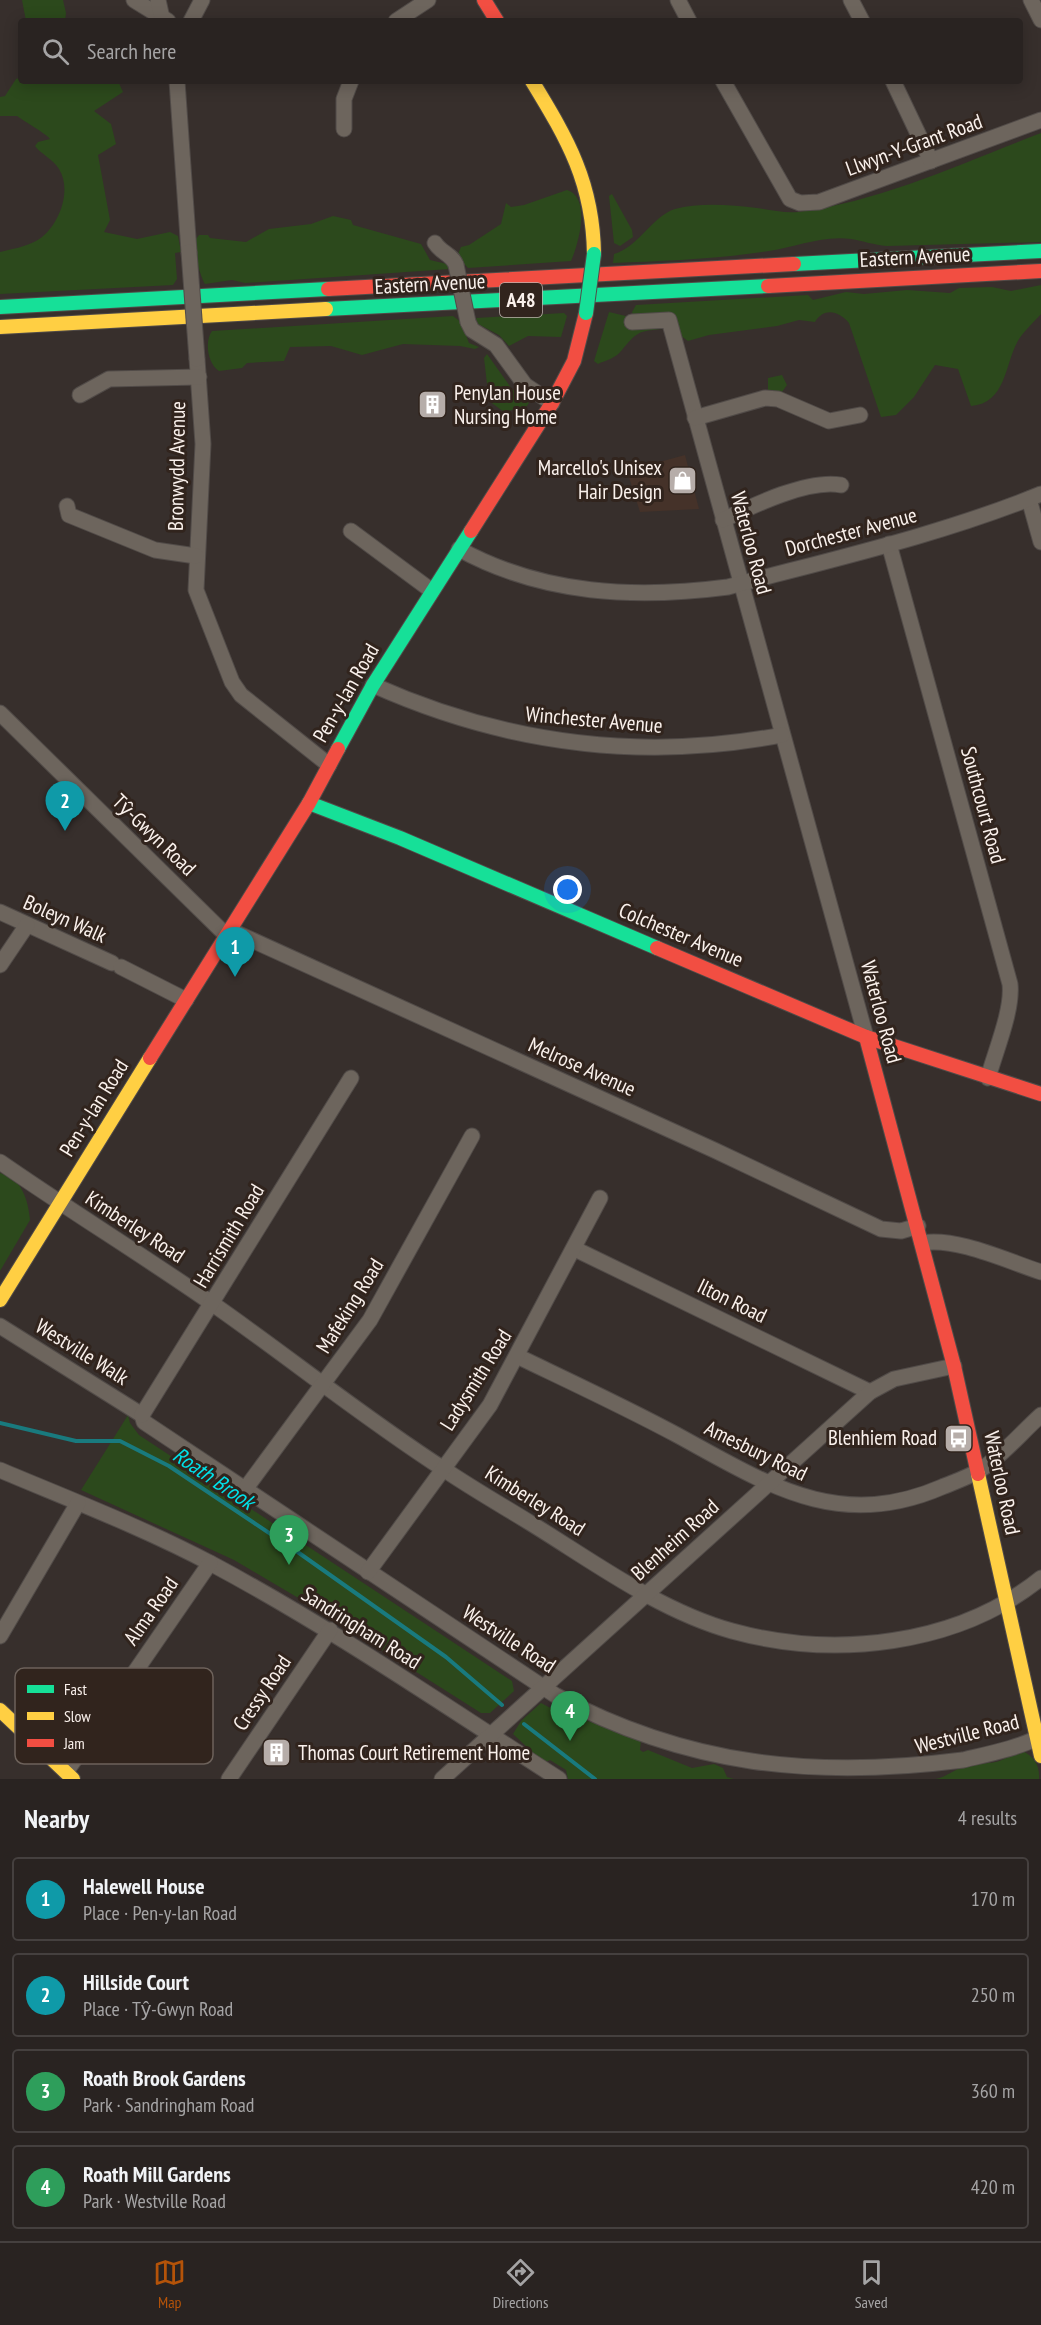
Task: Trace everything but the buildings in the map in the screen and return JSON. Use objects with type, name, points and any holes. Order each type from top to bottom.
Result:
[{"type":"main road","points":[[484,0],[494,18]]},
{"type":"main road","name":"Pen-y-lan Road","points":[[0,1300],[309,803],[373,685],[552,403],[574,361],[586,313],[594,254],[594,216],[583,170],[534,84]]},
{"type":"main road","name":"Eastern Avenue","points":[[0,306],[1041,251]]},
{"type":"main road","name":"Eastern Avenue","points":[[0,327],[1041,271]]},
{"type":"main road","name":"Colchester Avenue","points":[[309,803],[421,847],[866,1037],[1041,1094]]},
{"type":"main road","name":"Waterloo Road","points":[[866,1037],[954,1366],[1039,1737],[1041,1756]]},
{"type":"main road","points":[[0,1710],[15,1724]]},
{"type":"main road","points":[[56,1764],[69,1776]]},
{"type":"street","points":[[134,0],[162,18]]},
{"type":"street","points":[[158,0],[164,18]]},
{"type":"street","points":[[193,18],[202,0]]},
{"type":"street","points":[[401,18],[428,0]]},
{"type":"street","points":[[678,0],[687,18]]},
{"type":"street","points":[[851,0],[860,18]]},
{"type":"street","points":[[1031,0],[1041,20]]},
{"type":"street","name":"Bronwydd Avenue","points":[[177,84],[203,444],[195,577],[199,602],[237,689],[249,703],[329,765]]},
{"type":"street","points":[[344,129],[344,99],[350,84]]},
{"type":"street","name":"Llwyn-Y-Grant Road","points":[[725,84],[790,199],[800,203],[819,202],[1041,120]]},
{"type":"street","points":[[894,84],[931,161]]},
{"type":"street","points":[[435,243],[440,251],[452,258],[456,265],[468,322],[472,330],[496,345],[525,385],[552,403]]},
{"type":"street","name":"Waterloo Road","points":[[632,322],[669,320],[866,1037]]},
{"type":"street","points":[[80,395],[109,379],[199,377]]},
{"type":"street","points":[[696,418],[765,398],[778,399],[829,421],[860,415]]},
{"type":"street","points":[[723,520],[766,501],[826,482],[841,485]]},
{"type":"street","points":[[1035,497],[1041,542]]},
{"type":"street","name":"Dorchester Avenue","points":[[459,549],[512,572],[592,592],[674,593],[741,584],[889,544],[986,515],[1035,497]]},
{"type":"street","points":[[67,506],[69,515],[139,544],[163,551],[196,556]]},
{"type":"street","points":[[351,531],[432,591]]},
{"type":"street","name":"Southcourt Road","points":[[889,544],[1010,984],[1011,992],[988,1078]]},
{"type":"street","name":"Winchester Avenue","points":[[373,685],[435,710],[501,731],[560,742],[677,748],[782,735]]},
{"type":"street","name":"Tŷ-Gwyn Road","points":[[0,713],[228,933]]},
{"type":"street","name":"Boleyn Walk","points":[[0,912],[186,1000]]},
{"type":"street","points":[[0,965],[27,925]]},
{"type":"street","name":"Melrose Avenue","points":[[228,933],[714,1150],[881,1230],[901,1231],[918,1226]]},
{"type":"street","name":"Harrismith Road","points":[[142,1415],[351,1078]]},
{"type":"street","name":"Mafeking Road","points":[[246,1488],[370,1320],[472,1136]]},
{"type":"street","name":"Kimberley Road","points":[[0,1162],[59,1204],[212,1303],[444,1470],[646,1594],[694,1618],[733,1632],[790,1643],[854,1645],[920,1635],[1007,1603],[1041,1578]]},
{"type":"street","name":"Ladysmith Road","points":[[368,1572],[490,1405],[575,1249],[600,1198]]},
{"type":"street","points":[[922,1242],[933,1241],[966,1248],[1041,1272]]},
{"type":"street","name":"Ilton Road","points":[[575,1249],[870,1392]]},
{"type":"street","name":"Westville Walk","points":[[0,1326],[142,1415]]},
{"type":"street","name":"Amesbury Road","points":[[518,1356],[655,1423],[768,1484],[806,1498],[831,1503],[880,1504],[928,1493],[978,1471],[1041,1415]]},
{"type":"street","name":"Blenheim Road","points":[[442,1779],[870,1392],[894,1379],[954,1366]]},
{"type":"street","name":"Westville Road","points":[[142,1415],[144,1422],[544,1687],[598,1718],[678,1751],[758,1770],[798,1774],[856,1773],[939,1766],[1039,1737]]},
{"type":"street","name":"Sandringham Road","points":[[0,1470],[210,1563],[330,1630],[559,1779]]},
{"type":"street","points":[[0,1636],[78,1503]]},
{"type":"street","name":"Alma Road","points":[[140,1668],[210,1563]]},
{"type":"street","name":"Cressy Road","points":[[229,1779],[330,1630]]},
{"type":"shaded area","points":[[685,455],[699,509],[640,512],[627,471]]},
{"type":"green space","points":[[22,0],[63,0],[65,18],[25,18]]},
{"type":"green space","points":[[18,78],[18,84],[119,84],[123,92],[94,111],[111,124],[116,144],[98,155],[110,220],[104,232],[137,239],[170,232],[178,236],[181,252],[175,253],[177,279],[173,285],[0,294],[0,252],[27,245],[44,235],[57,219],[64,198],[63,178],[59,169],[35,146],[38,142],[50,139],[17,116],[0,116],[0,97],[5,96]]},
{"type":"green space","points":[[1041,133],[1041,242],[887,246],[841,238],[730,256],[613,263],[614,254],[631,245],[659,218],[675,209],[695,205],[716,205],[798,212],[829,207],[921,180]]},
{"type":"green space","points":[[567,190],[575,195],[581,212],[577,244],[571,261],[468,268],[457,256],[461,247],[469,245],[501,224],[506,203],[511,207],[524,205]]},
{"type":"green space","points":[[612,194],[632,230],[633,237],[620,246],[614,243],[609,196]]},
{"type":"green space","points":[[333,216],[351,220],[353,225],[421,244],[430,260],[447,264],[450,269],[245,283],[232,280],[205,284],[203,281],[192,244],[199,235],[246,242],[269,229],[311,224]]},
{"type":"green space","points":[[1041,285],[1041,314],[1019,339],[998,390],[992,398],[971,406],[958,369],[935,365],[914,397],[896,415],[881,417],[849,323],[832,312],[823,314],[815,322],[799,320],[777,326],[709,335],[688,341],[665,324],[663,329],[648,331],[631,339],[613,357],[598,364],[594,361],[609,312],[634,318],[632,312],[636,305],[808,295],[813,300],[846,292],[864,294],[907,290],[950,293],[959,288],[992,287],[1011,291]]},
{"type":"green space","points":[[564,313],[567,316],[561,337],[528,336],[509,346],[499,335],[478,324],[476,318]]},
{"type":"green space","points":[[453,316],[461,322],[469,343],[479,347],[475,349],[460,346],[403,344],[362,355],[331,346],[290,347],[284,361],[247,363],[242,368],[219,371],[215,368],[208,353],[208,341],[212,331]]},
{"type":"green space","points":[[487,354],[512,389],[529,403],[526,407],[504,412],[489,401],[484,358]]},
{"type":"green space","points":[[782,375],[787,385],[782,392],[785,394],[768,391],[768,378]]},
{"type":"green space","points":[[0,1173],[19,1185],[28,1205],[30,1220],[0,1271]]},
{"type":"green space","points":[[128,1415],[130,1423],[139,1435],[512,1681],[514,1691],[490,1713],[481,1713],[317,1609],[234,1560],[81,1490]]},
{"type":"green space","points":[[541,1703],[560,1713],[569,1709],[585,1720],[641,1740],[640,1750],[643,1752],[648,1750],[692,1768],[714,1764],[723,1768],[727,1777],[734,1779],[568,1779],[566,1770],[550,1760],[544,1763],[513,1734],[521,1721]]},
{"type":"green space","points":[[1023,1751],[1036,1762],[1039,1779],[936,1779],[965,1766],[998,1762]]},
{"type":"waterway","name":"Roath Brook","points":[[0,1423],[76,1441],[120,1441],[169,1466],[299,1553],[446,1657],[502,1705]]},
{"type":"waterway","name":"Roath Brook","points":[[524,1724],[595,1779]]},
{"type":"traffic: fast","points":[[794,264],[1041,251]]},
{"type":"traffic: fast","points":[[586,313],[594,254]]},
{"type":"traffic: fast","points":[[326,309],[768,286]]},
{"type":"traffic: fast","points":[[0,307],[328,289]]},
{"type":"traffic: fast","points":[[338,749],[373,685],[471,531]]},
{"type":"traffic: fast","points":[[309,803],[400,838],[657,948]]},
{"type":"traffic: slow","points":[[534,84],[557,123],[576,163],[589,205],[594,254]]},
{"type":"traffic: slow","points":[[0,327],[326,309]]},
{"type":"traffic: slow","points":[[0,1300],[150,1058]]},
{"type":"traffic: slow","points":[[978,1474],[1041,1756]]},
{"type":"traffic: slow","points":[[0,1710],[15,1724]]},
{"type":"traffic: slow","points":[[57,1764],[73,1779]]},
{"type":"traffic: jam","points":[[484,0],[495,18]]},
{"type":"traffic: jam","points":[[328,289],[794,264]]},
{"type":"traffic: jam","points":[[768,286],[1041,271]]},
{"type":"traffic: jam","points":[[471,531],[552,403],[574,361],[586,313]]},
{"type":"traffic: jam","points":[[150,1058],[309,803],[338,749]]},
{"type":"traffic: jam","points":[[657,948],[866,1037],[1041,1094]]},
{"type":"traffic: jam","points":[[866,1037],[954,1366],[978,1474]]},
{"type":"place","name":"Penylan House Nursing Home","points":[[433,405]]},
{"type":"place","name":"Marcello's Unisex Hair Design","points":[[683,480]]},
{"type":"place","name":"Hillside Court","points":[[65,831]]},
{"type":"place","name":"Halewell House","points":[[235,977]]},
{"type":"place","name":"Blenhiem Road","points":[[958,1438]]},
{"type":"place","name":"Roath Brook Gardens","points":[[289,1565]]},
{"type":"place","name":"Roath Mill Gardens","points":[[570,1741]]},
{"type":"place","name":"Thomas Court Retirement Home","points":[[277,1753]]}]
